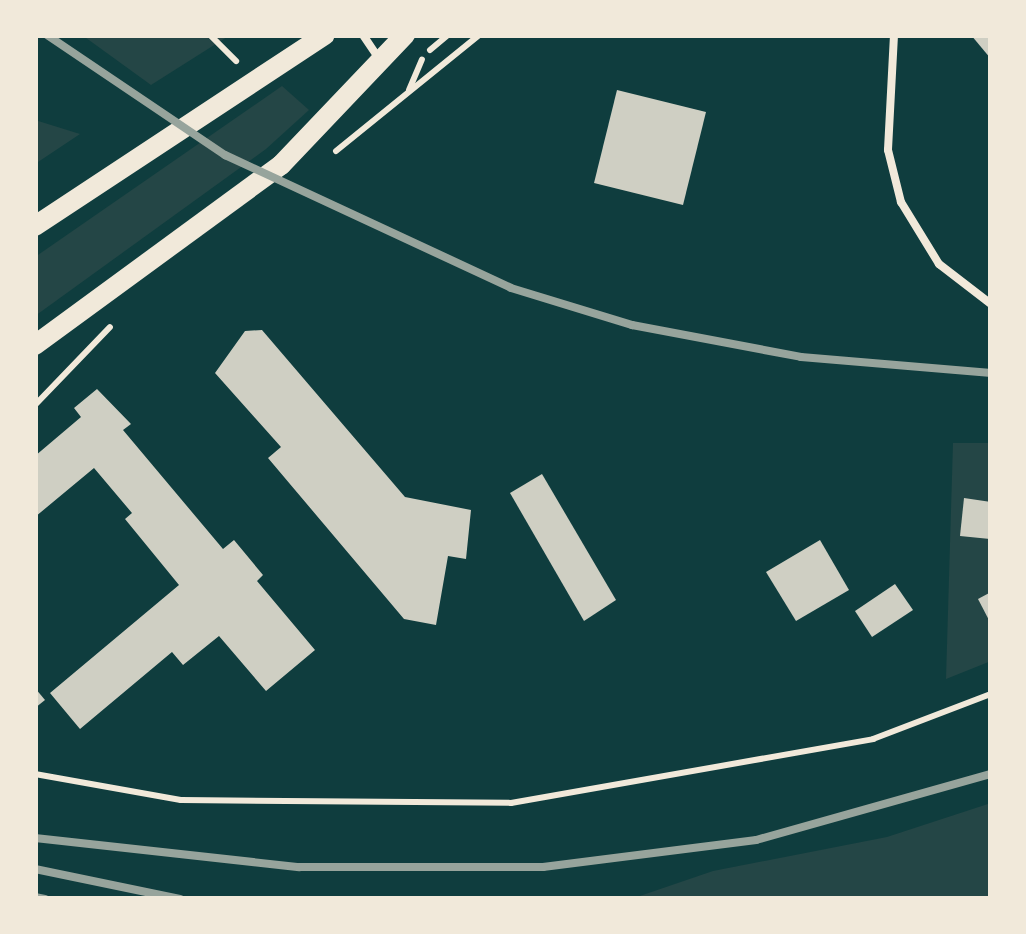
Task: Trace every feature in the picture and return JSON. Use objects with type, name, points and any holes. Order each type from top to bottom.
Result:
[{"type":"main road","points":[[35,226],[326,35]]},
{"type":"main road","points":[[35,345],[281,166],[383,64],[405,35]]},
{"type":"lane","points":[[363,35],[383,64]]},
{"type":"lane","points":[[894,35],[888,150],[901,202],[939,264],[991,304]]},
{"type":"path","points":[[210,35],[255,79]]},
{"type":"path","points":[[448,35],[425,54],[406,95],[479,35]]},
{"type":"path","points":[[35,774],[181,800],[511,803],[873,738],[991,694]]},
{"type":"shaded area","points":[[82,35],[230,35],[151,85]]},
{"type":"shaded area","points":[[282,86],[309,110],[266,149],[35,316],[35,257]]},
{"type":"shaded area","points":[[35,120],[80,134],[35,164]]},
{"type":"shaded area","points":[[953,443],[991,443],[991,661],[946,679]]},
{"type":"shaded area","points":[[991,803],[991,899],[631,899],[713,871],[887,837]]},
{"type":"building","points":[[971,35],[991,35],[991,59]]},
{"type":"building","points":[[617,90],[706,112],[683,205],[594,183]]},
{"type":"building","points":[[262,330],[405,497],[471,510],[466,559],[448,556],[436,625],[404,619],[268,458],[281,447],[215,373],[245,331]]},
{"type":"building","points":[[97,389],[131,424],[123,430],[223,549],[234,540],[263,575],[257,581],[315,650],[266,691],[219,636],[183,665],[172,652],[80,729],[50,693],[179,585],[125,519],[132,513],[94,468],[35,517],[35,456],[81,417],[74,408]]},
{"type":"building","points":[[542,474],[616,600],[584,621],[510,493]]},
{"type":"building","points":[[964,498],[991,502],[990,539],[960,536]]},
{"type":"building","points":[[820,540],[849,590],[796,621],[766,572]]},
{"type":"building","points":[[895,584],[913,610],[872,637],[855,611]]},
{"type":"building","points":[[991,592],[991,624],[978,599]]},
{"type":"building","points":[[35,688],[45,700],[35,708]]},
{"type":"railway","points":[[47,35],[225,155],[511,288],[632,325],[801,357],[991,373]]},
{"type":"railway","points":[[35,838],[299,867],[543,867],[756,840],[991,774]]},
{"type":"railway","points":[[35,869],[180,899]]},
{"type":"railway","points":[[35,897],[45,899]]}]
